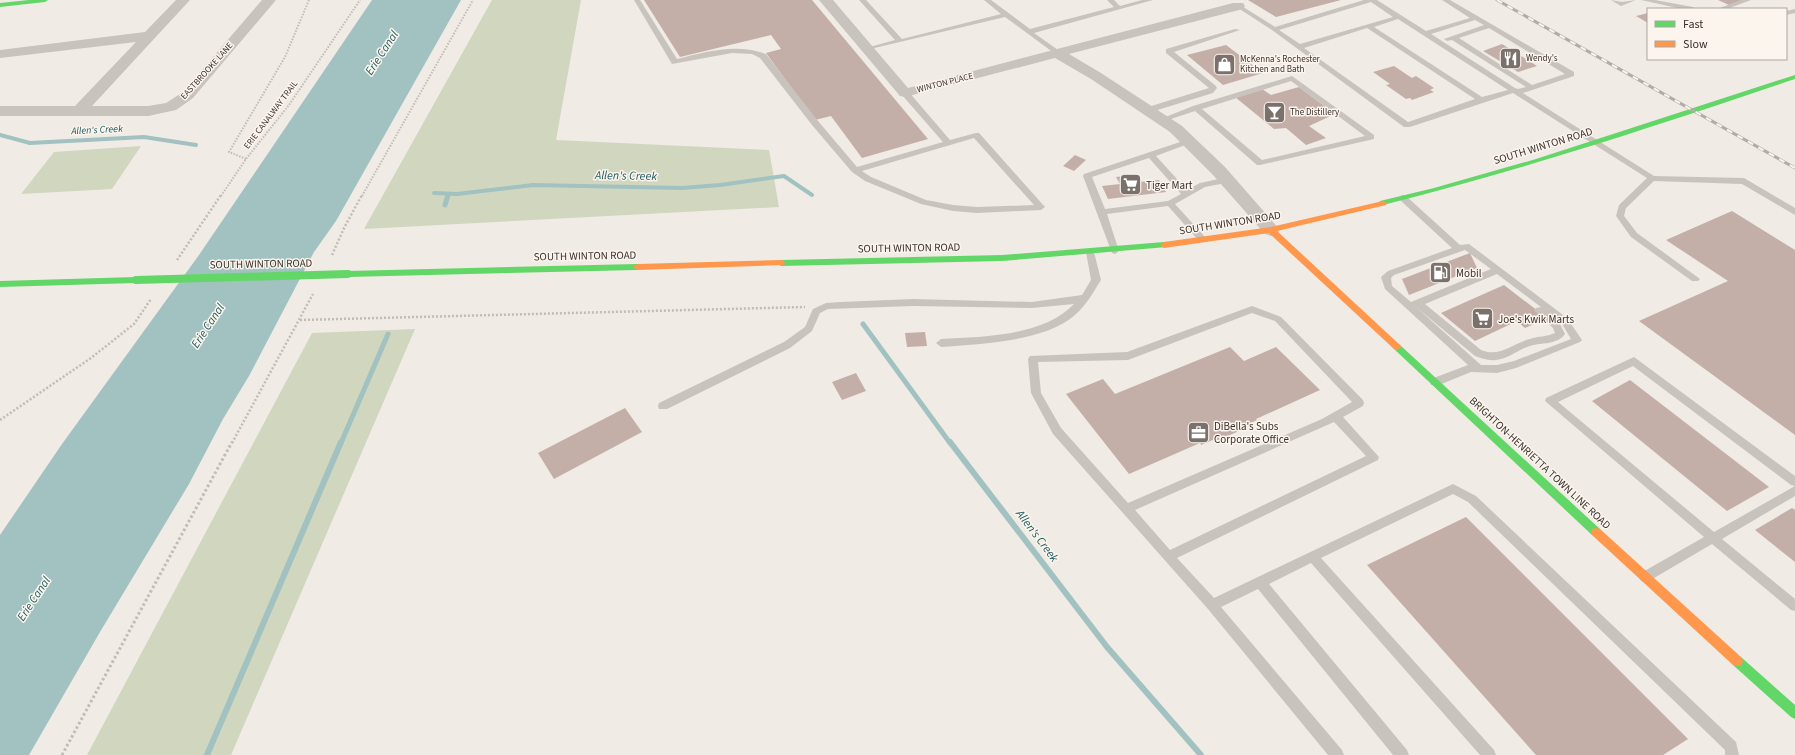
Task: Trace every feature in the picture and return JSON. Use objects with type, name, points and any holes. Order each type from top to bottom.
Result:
[{"type":"main road","points":[[2,4],[46,0]]},
{"type":"main road","name":"SOUTH WINTON ROAD","points":[[0,284],[1002,258],[1115,251],[1271,230],[1446,188],[1597,142],[1794,78]]},
{"type":"main road","name":"BRIGHTON-HENRIETTA TOWN LINE ROAD","points":[[1271,230],[1645,577],[1795,713]]},
{"type":"street","points":[[80,111],[183,0]]},
{"type":"street","name":"EASTBROOKE LANE","points":[[0,111],[148,111],[171,107],[188,96],[269,0]]},
{"type":"street","name":"WINTON PLACE","points":[[826,0],[905,93],[1058,54],[1234,3]]},
{"type":"street","points":[[0,54],[150,36]]},
{"type":"street","points":[[1058,54],[1096,76],[1176,129],[1228,180],[1271,230]]},
{"type":"lane","points":[[637,0],[675,62],[715,53],[754,51],[763,56],[815,123],[855,170],[868,179],[924,202],[953,208],[977,210],[1041,207],[976,135],[947,142],[855,170]]},
{"type":"lane","points":[[862,0],[900,41]]},
{"type":"lane","points":[[987,0],[1058,54]]},
{"type":"lane","points":[[1110,0],[1119,8]]},
{"type":"lane","points":[[1028,32],[1150,0]]},
{"type":"lane","points":[[1274,29],[1372,0],[1652,178],[1744,181],[1795,212]]},
{"type":"lane","points":[[1234,3],[1274,29],[1407,125],[1481,100],[1531,87],[1571,74],[1445,0]]},
{"type":"lane","points":[[1614,0],[1621,4],[1633,0]]},
{"type":"lane","points":[[1644,0],[1688,8]]},
{"type":"lane","points":[[1723,8],[1748,0]]},
{"type":"lane","points":[[868,49],[1006,15]]},
{"type":"lane","points":[[1299,47],[1399,17]]},
{"type":"lane","points":[[1425,34],[1476,18]]},
{"type":"lane","points":[[1368,26],[1481,100]]},
{"type":"lane","points":[[1438,42],[1489,26]]},
{"type":"lane","points":[[1148,110],[1210,91],[1212,88],[1169,51],[1237,30]]},
{"type":"lane","points":[[1453,37],[1531,87]]},
{"type":"lane","points":[[1162,120],[1196,108],[1292,78],[1371,137],[1260,163],[1196,108]]},
{"type":"lane","points":[[905,93],[947,142]]},
{"type":"lane","points":[[1115,251],[1102,212],[1087,176],[1189,142]]},
{"type":"lane","points":[[1151,155],[1186,194]]},
{"type":"lane","points":[[1652,178],[1622,207],[1620,216],[1634,235],[1695,279]]},
{"type":"lane","points":[[1102,212],[1170,203],[1203,185],[1228,180]]},
{"type":"lane","points":[[1403,198],[1458,248]]},
{"type":"lane","points":[[1170,203],[1203,240]]},
{"type":"lane","points":[[1466,246],[1494,272],[1548,317],[1556,326],[1560,334],[1548,340],[1531,342],[1500,356],[1485,356],[1478,353],[1414,304],[1388,287],[1386,277],[1391,273],[1466,246]]},
{"type":"lane","points":[[941,343],[984,340],[1034,331],[1068,314],[1085,298],[1096,280],[1090,252]]},
{"type":"lane","points":[[1414,304],[1494,272]]},
{"type":"lane","points":[[1435,382],[1470,368],[1478,367],[1498,369],[1516,364],[1577,340],[1564,320],[1494,272]]},
{"type":"lane","points":[[663,406],[786,345],[809,329],[816,312],[826,306],[902,302],[1017,304],[1066,303],[1085,298]]},
{"type":"lane","points":[[1414,304],[1478,367]]},
{"type":"lane","points":[[1126,509],[1335,416],[1359,403],[1278,319],[1252,309],[1128,356],[1033,359],[1036,394],[1057,431],[1126,509],[1212,605],[1337,755]]},
{"type":"lane","points":[[1645,577],[1713,538],[1794,490],[1634,361],[1550,401],[1713,538],[1795,606]]},
{"type":"lane","points":[[1168,556],[1374,457],[1335,416]]},
{"type":"lane","points":[[1212,605],[1453,489],[1472,499],[1731,747],[1732,755]]},
{"type":"lane","points":[[1313,557],[1489,755]]},
{"type":"lane","points":[[1260,582],[1402,755]]},
{"type":"path","name":"ERIE CANALWAY TRAIL","points":[[309,0],[286,57],[229,152],[246,159],[289,105],[360,0]]},
{"type":"path","points":[[329,260],[345,226],[473,0]]},
{"type":"path","points":[[62,755],[300,320],[316,288]]},
{"type":"path","points":[[300,320],[826,306]]},
{"type":"green space","points":[[492,0],[581,0],[556,140],[769,150],[779,207],[364,229]]},
{"type":"green space","points":[[141,146],[112,189],[21,194],[54,152]]},
{"type":"green space","points":[[415,329],[231,755],[87,755],[312,333]]},
{"type":"water","name":"Erie Canal","points":[[372,0],[461,0],[336,221],[314,252],[249,376],[223,419],[189,484],[100,632],[29,755],[0,755],[0,535],[62,444],[199,255]]},
{"type":"building","points":[[644,0],[812,0],[928,139],[862,158],[831,116],[815,120],[766,53],[781,49],[771,35],[680,57]]},
{"type":"building","points":[[1248,0],[1341,0],[1276,17]]},
{"type":"building","points":[[1718,0],[1744,0],[1729,5]]},
{"type":"building","points":[[1647,13],[1647,22],[1636,16]]},
{"type":"building","name":"Wendy's","points":[[1502,44],[1537,66],[1518,72],[1483,51]]},
{"type":"building","name":"McKenna's Rochester Kitchen and Bath","points":[[1226,45],[1263,73],[1223,85],[1187,55]]},
{"type":"building","points":[[1394,66],[1412,78],[1416,76],[1434,88],[1430,90],[1434,92],[1412,100],[1410,98],[1406,99],[1386,85],[1390,84],[1373,72]]},
{"type":"building","points":[[1299,87],[1335,114],[1309,126],[1326,138],[1306,145],[1286,128],[1274,129],[1235,97],[1262,89],[1271,95]]},
{"type":"building","points":[[1075,155],[1086,160],[1074,171],[1063,166]]},
{"type":"building","points":[[1135,175],[1139,182],[1159,180],[1166,192],[1108,199],[1102,186],[1120,184],[1116,177]]},
{"type":"building","points":[[1732,211],[1795,250],[1795,435],[1639,321],[1728,281],[1666,240]]},
{"type":"building","points":[[1470,253],[1477,268],[1409,295],[1402,279]]},
{"type":"building","points":[[1504,285],[1547,318],[1525,328],[1517,321],[1475,341],[1441,313]]},
{"type":"building","points":[[925,332],[927,346],[907,347],[905,333]]},
{"type":"building","points":[[1230,347],[1244,361],[1276,347],[1320,390],[1256,419],[1257,420],[1244,426],[1246,428],[1216,441],[1215,439],[1201,445],[1200,443],[1129,474],[1066,394],[1103,379],[1115,394]]},
{"type":"building","points":[[856,373],[866,391],[842,400],[832,382]]},
{"type":"building","points":[[1630,380],[1769,487],[1727,511],[1592,401]]},
{"type":"building","points":[[625,408],[642,432],[554,479],[538,453]]},
{"type":"building","points":[[1792,508],[1795,510],[1795,562],[1755,530]]},
{"type":"building","points":[[1466,517],[1688,739],[1663,755],[1536,755],[1367,565]]},
{"type":"waterway","name":"Allen's Creek","points":[[0,135],[30,143],[144,137],[196,145]]},
{"type":"waterway","name":"Allen's Creek","points":[[434,193],[457,194],[533,185],[682,188],[720,185],[784,176],[812,195]]},
{"type":"waterway","points":[[445,205],[448,195]]},
{"type":"waterway","name":"Allen's Creek","points":[[863,324],[950,443]]},
{"type":"waterway","points":[[341,443],[388,334]]},
{"type":"waterway","points":[[207,755],[341,442]]},
{"type":"waterway","name":"Allen's Creek","points":[[950,442],[1107,647],[1201,755]]},
{"type":"railway","points":[[1497,0],[1795,168]]},
{"type":"traffic: fast","points":[[0,5],[45,0]]},
{"type":"traffic: fast","points":[[1383,203],[1487,176],[1642,128],[1795,77]]},
{"type":"traffic: fast","points":[[781,263],[1002,258],[1164,245]]},
{"type":"traffic: fast","points":[[348,274],[637,267]]},
{"type":"traffic: fast","points":[[136,280],[348,274]]},
{"type":"traffic: fast","points":[[0,284],[136,280]]},
{"type":"traffic: fast","points":[[1397,347],[1596,532]]},
{"type":"traffic: fast","points":[[1737,661],[1795,713]]},
{"type":"traffic: slow","points":[[1164,245],[1271,230],[1383,203]]},
{"type":"traffic: slow","points":[[1271,230],[1397,347]]},
{"type":"traffic: slow","points":[[637,267],[781,263]]},
{"type":"traffic: slow","points":[[1596,532],[1737,661]]},
{"type":"place","name":"Wendy's","points":[[1510,58]]},
{"type":"place","name":"McKenna's Rochester Kitchen and Bath","points":[[1225,64]]},
{"type":"place","name":"The Distillery","points":[[1275,112]]},
{"type":"place","name":"Tiger Mart","points":[[1130,185]]},
{"type":"place","name":"Mobil","points":[[1440,273]]},
{"type":"place","name":"Joe's Kwik Marts","points":[[1482,319]]},
{"type":"place","name":"DiBella's Subs Corporate Office","points":[[1199,432]]}]
